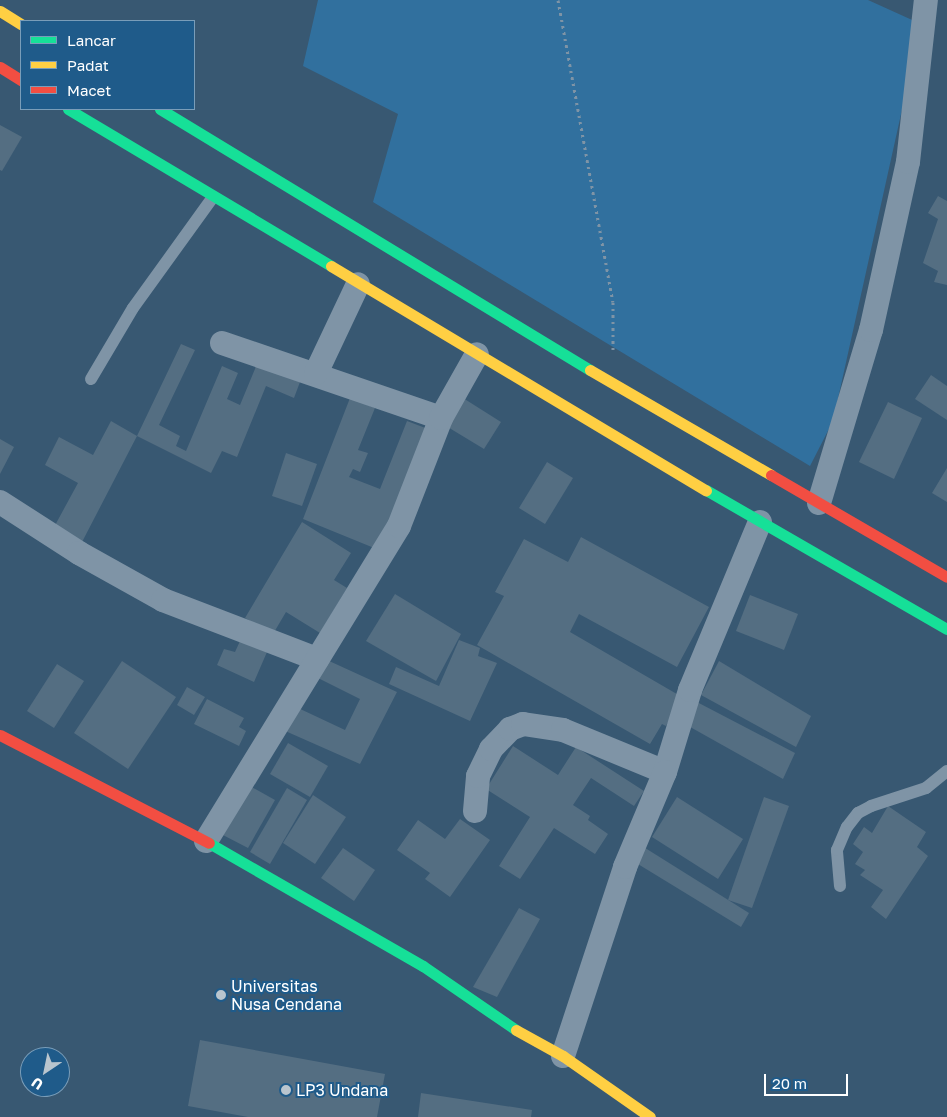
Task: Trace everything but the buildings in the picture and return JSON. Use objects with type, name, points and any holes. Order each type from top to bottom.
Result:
[{"type":"main road","points":[[0,11],[20,23]]},
{"type":"main road","points":[[0,67],[20,79]]},
{"type":"main road","points":[[70,110],[358,284],[760,522],[947,628]]},
{"type":"main road","points":[[162,110],[603,378],[947,577]]},
{"type":"main road","points":[[0,735],[206,841],[423,966],[497,1018],[562,1056],[650,1117]]},
{"type":"street","points":[[819,503],[871,330],[908,162],[926,0]]},
{"type":"street","points":[[316,373],[358,284]]},
{"type":"street","points":[[222,343],[316,373],[441,418]]},
{"type":"street","points":[[206,841],[399,526],[441,418],[477,354]]},
{"type":"street","points":[[0,502],[71,549],[163,600],[317,659]]},
{"type":"street","points":[[562,1056],[625,867],[665,772],[690,690],[760,522]]},
{"type":"street","points":[[475,811],[478,776],[491,749],[510,729],[523,724],[563,730],[665,772]]},
{"type":"lane","points":[[91,380],[133,308],[213,197]]},
{"type":"lane","points":[[840,886],[837,850],[846,827],[858,813],[871,806],[926,788],[947,772]]},
{"type":"path","points":[[559,1],[614,302],[614,348],[603,378]]},
{"type":"shaded area","points":[[318,0],[868,0],[921,24],[833,421],[810,466],[373,202],[398,114],[303,66]]},
{"type":"traffic: fast","points":[[70,110],[331,266]]},
{"type":"traffic: fast","points":[[162,110],[590,370]]},
{"type":"traffic: fast","points":[[706,490],[947,629]]},
{"type":"traffic: fast","points":[[209,843],[423,966],[516,1030]]},
{"type":"traffic: slow","points":[[0,11],[20,23]]},
{"type":"traffic: slow","points":[[331,266],[706,490]]},
{"type":"traffic: slow","points":[[590,370],[771,475]]},
{"type":"traffic: slow","points":[[516,1030],[563,1056],[650,1117]]},
{"type":"traffic: jam","points":[[0,67],[20,79]]},
{"type":"traffic: jam","points":[[771,475],[947,577]]},
{"type":"traffic: jam","points":[[0,735],[209,843]]},
{"type":"place","name":"Universitas Nusa Cendana","points":[[221,995]]},
{"type":"place","name":"LP3 Undana","points":[[286,1090]]}]
